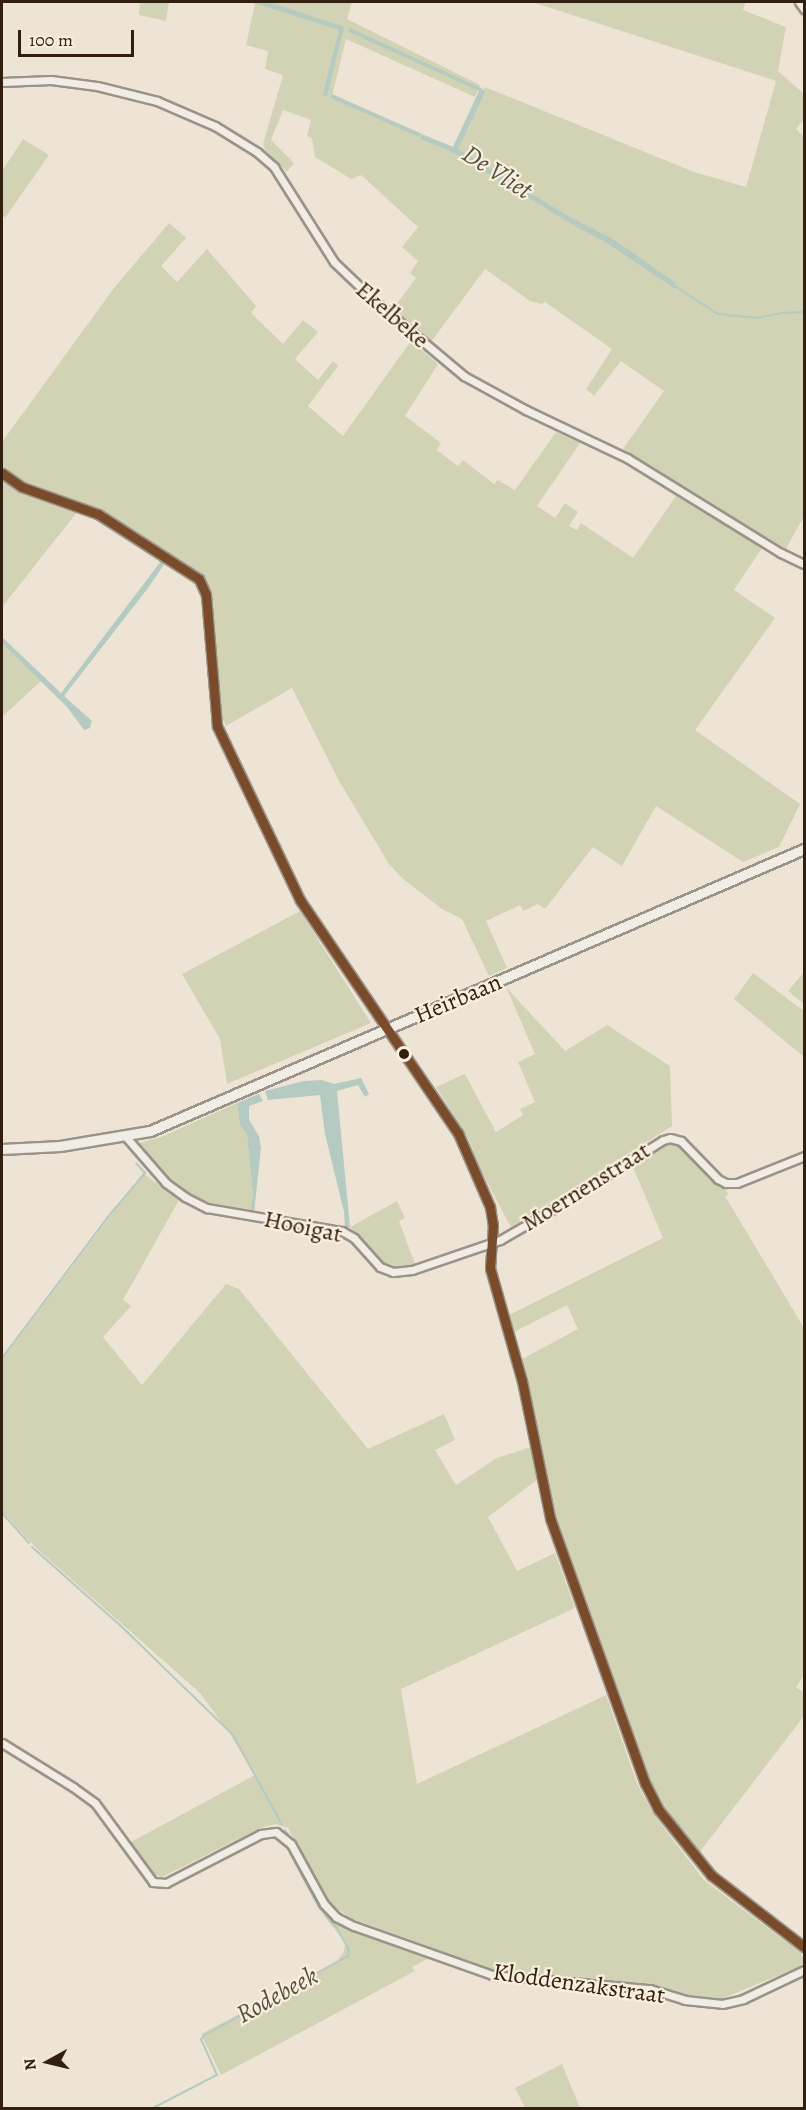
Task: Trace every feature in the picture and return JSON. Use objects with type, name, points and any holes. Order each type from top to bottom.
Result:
[{"type":"main road","name":"Heirbaan","points":[[2,1149],[60,1146],[126,1137],[150,1131],[804,849]]},
{"type":"street","points":[[799,2],[804,9]]},
{"type":"street","name":"Ekelbeke","points":[[2,82],[51,80],[97,86],[156,101],[215,126],[257,152],[274,168],[333,262],[377,303],[464,376],[627,458],[781,553],[804,564]]},
{"type":"street","points":[[2,473],[22,487],[98,514],[200,579],[206,595],[217,726],[300,900],[390,1029],[463,1142],[491,1213],[490,1268],[522,1381],[546,1499],[560,1551],[645,1784],[658,1809],[711,1875],[804,1947]]},
{"type":"street","name":"Hooigat","points":[[126,1137],[166,1183],[185,1197],[207,1208],[342,1231],[354,1238],[380,1267],[388,1271],[412,1270],[490,1244]]},
{"type":"street","name":"Moernenstraat","points":[[490,1244],[528,1225],[663,1140],[670,1138],[681,1142],[718,1179],[726,1183],[737,1183],[804,1155]]},
{"type":"street","name":"Kloddenzakstraat","points":[[2,1743],[73,1787],[94,1803],[153,1882],[166,1883],[261,1834],[276,1832],[291,1844],[324,1904],[336,1917],[354,1926],[492,1975],[650,1989],[705,2004],[722,2004],[743,1999],[804,1971]]},
{"type":"green space","points":[[140,2],[169,2],[166,21],[139,15]]},
{"type":"green space","points":[[247,2],[352,2],[347,19],[480,85],[475,97],[346,39],[332,96],[456,148],[485,87],[694,172],[746,187],[776,81],[532,2],[746,2],[743,10],[786,27],[778,71],[804,94],[804,119],[796,129],[804,137],[804,516],[786,549],[623,449],[664,391],[621,361],[594,396],[586,389],[612,349],[545,302],[542,304],[530,301],[485,269],[431,342],[392,310],[416,278],[410,273],[418,261],[402,247],[418,227],[361,175],[351,179],[315,157],[312,138],[307,136],[311,120],[283,110],[271,140],[294,163],[287,172],[266,151],[263,144],[283,75],[265,69],[268,51],[246,45],[255,4]]},
{"type":"green space","points":[[23,139],[49,155],[5,218],[2,215],[2,171]]},
{"type":"green space","points":[[169,223],[186,238],[161,266],[177,282],[207,249],[256,306],[251,313],[283,344],[303,320],[318,332],[295,359],[318,380],[333,361],[338,366],[308,406],[343,436],[411,341],[438,364],[405,416],[441,443],[437,450],[458,466],[463,460],[494,484],[498,480],[515,490],[556,432],[580,443],[537,506],[555,518],[565,503],[578,512],[569,526],[577,530],[581,523],[633,558],[676,496],[762,548],[734,590],[775,618],[695,730],[800,804],[779,847],[743,862],[656,806],[622,866],[593,847],[545,909],[538,904],[523,911],[520,905],[486,921],[507,968],[489,976],[462,919],[442,909],[402,878],[389,864],[339,781],[292,688],[226,726],[220,712],[211,598],[201,575],[100,509],[25,483],[2,467],[2,442],[114,288]]},
{"type":"green space","points":[[2,478],[30,495],[78,511],[2,607]]},
{"type":"green space","points":[[2,642],[42,680],[2,717]]},
{"type":"green space","points":[[300,911],[371,1023],[227,1084],[220,1039],[182,974]]},
{"type":"green space","points":[[804,972],[804,1004],[788,991]]},
{"type":"green space","points":[[753,973],[804,1011],[804,1057],[734,999]]},
{"type":"green space","points":[[506,987],[565,1051],[607,1025],[670,1066],[672,1126],[511,1227],[479,1167],[469,1140],[436,1087],[465,1074],[496,1132],[523,1115],[520,1109],[535,1102],[518,1062],[535,1054]]},
{"type":"green space","points":[[237,1103],[240,1124],[247,1135],[253,1195],[250,1212],[225,1208],[188,1195],[173,1184],[136,1144],[161,1137]]},
{"type":"green space","points":[[676,1141],[729,1194],[725,1196],[804,1328],[804,1675],[796,1687],[804,1693],[804,1716],[699,1853],[657,1798],[559,1527],[547,1477],[522,1359],[578,1329],[567,1305],[514,1332],[509,1315],[663,1238],[632,1165],[654,1149]]},
{"type":"green space","points":[[143,1173],[179,1200],[123,1300],[131,1306],[103,1337],[142,1385],[226,1284],[239,1289],[368,1449],[444,1414],[455,1440],[435,1450],[456,1485],[497,1458],[531,1447],[538,1479],[488,1517],[517,1571],[555,1553],[575,1608],[401,1689],[417,1784],[606,1695],[638,1786],[657,1819],[704,1880],[801,1953],[804,1961],[801,1966],[721,1999],[704,1999],[654,1986],[626,1982],[494,1970],[353,1919],[334,1907],[321,1892],[288,1828],[276,1824],[260,1828],[162,1877],[152,1874],[131,1842],[255,1775],[230,1734],[200,1693],[35,1547],[2,1511],[2,1359]]},
{"type":"green space","points":[[397,1201],[405,1218],[399,1221],[415,1264],[399,1268],[383,1263],[350,1227]]},
{"type":"green space","points":[[323,1915],[331,1916],[341,1923],[428,1955],[429,1958],[412,1967],[415,1971],[221,2075],[201,2034],[334,1965],[343,1953],[346,1943]]},
{"type":"green space","points":[[562,2064],[580,2108],[525,2108],[515,2088]]},
{"type":"shaded area","points":[[251,2],[269,2],[344,27],[327,96],[323,96],[324,89],[339,30]]},
{"type":"shaded area","points":[[350,28],[483,89],[485,92],[458,149],[568,216],[613,239],[676,283],[674,288],[607,243],[456,154],[421,139],[422,135],[453,147],[479,91],[349,32]]},
{"type":"shaded area","points":[[332,94],[421,133],[419,137],[330,98]]},
{"type":"shaded area","points":[[161,561],[165,563],[148,588],[64,696],[92,721],[90,728],[84,730],[67,707],[2,643],[2,637],[61,693]]},
{"type":"shaded area","points":[[361,1078],[369,1094],[365,1097],[358,1085],[337,1091],[350,1227],[345,1227],[344,1212],[325,1134],[320,1095],[268,1100],[265,1091],[304,1081],[322,1080],[334,1084]]},
{"type":"shaded area","points":[[259,1094],[263,1101],[249,1106],[249,1120],[259,1136],[261,1148],[254,1213],[250,1212],[253,1195],[247,1135],[240,1124],[237,1103]]},
{"type":"waterway","name":"De Vliet","points":[[673,285],[718,314],[757,318],[804,312]]},
{"type":"waterway","points":[[2,1358],[107,1218],[145,1173],[136,1163]]},
{"type":"waterway","name":"Rodebeek","points":[[2,1513],[29,1543]]},
{"type":"waterway","name":"Rodebeek","points":[[32,1547],[122,1627],[233,1735],[282,1825]]},
{"type":"waterway","name":"Rodebeek","points":[[285,1830],[293,1842]]},
{"type":"waterway","name":"Rodebeek","points":[[153,2108],[217,2075],[201,2039],[205,2035],[348,1956],[349,1950],[337,1928],[318,1906],[290,1853]]},
{"type":"transit line","points":[[2,473],[22,487],[98,514],[199,579],[206,595],[217,726],[300,900],[458,1133],[490,1207],[493,1225],[490,1268],[522,1381],[550,1518],[645,1783],[658,1809],[711,1875],[804,1947]]}]
